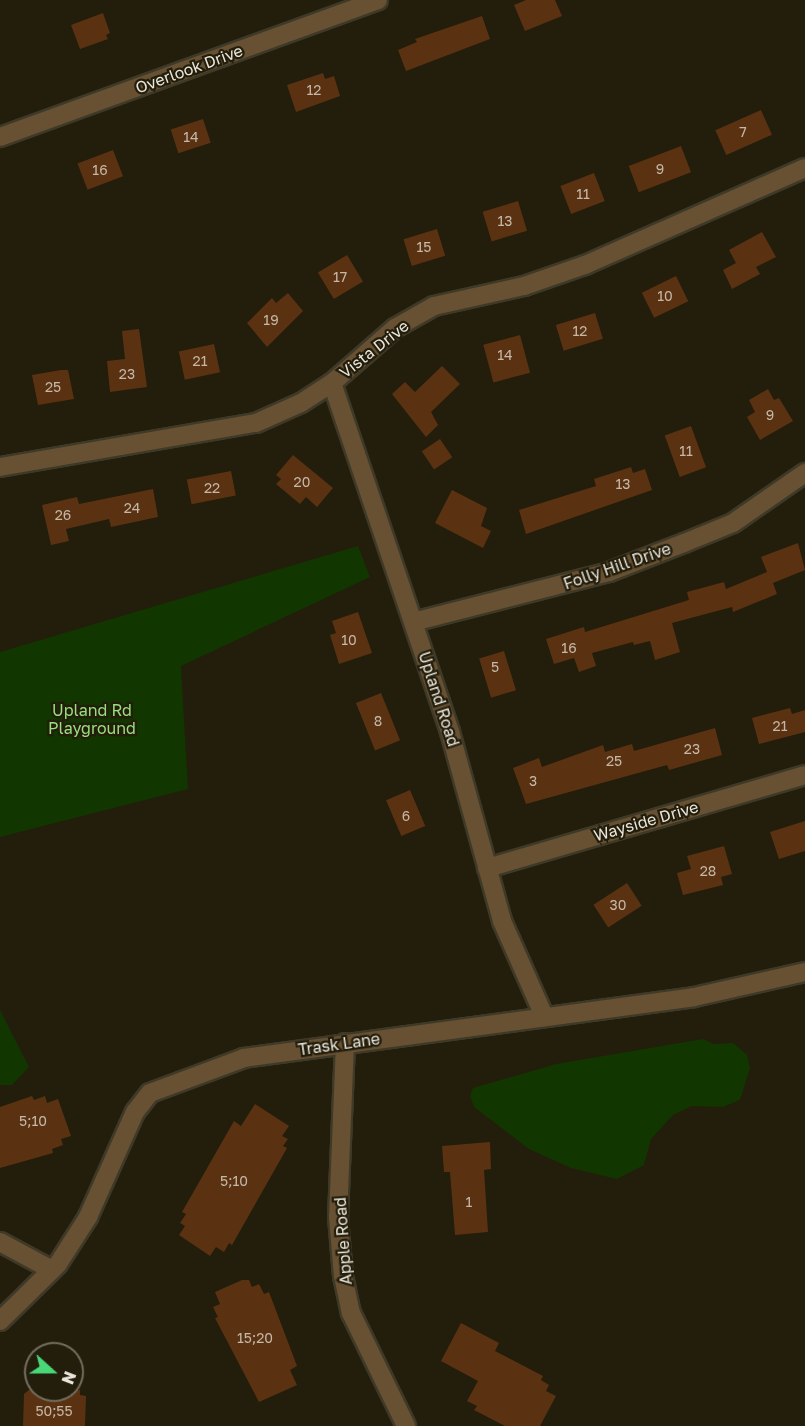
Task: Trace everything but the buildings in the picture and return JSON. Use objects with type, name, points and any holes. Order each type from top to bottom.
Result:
[{"type":"street","name":"Overlook Drive","points":[[0,137],[378,0]]},
{"type":"street","name":"Vista Drive","points":[[0,467],[256,423],[301,403],[332,383],[395,328],[434,306],[524,285],[585,265],[805,168]]},
{"type":"street","name":"Upland Road","points":[[332,383],[450,732],[502,921],[544,1016]]},
{"type":"street","name":"Folly Hill Drive","points":[[413,622],[609,572],[733,523],[805,473]]},
{"type":"street","name":"Wayside Drive","points":[[487,868],[805,775]]},
{"type":"street","name":"Trask Lane","points":[[0,1321],[52,1270],[88,1217],[135,1112],[150,1092],[244,1058],[694,997],[805,972]]},
{"type":"street","name":"Apple Road","points":[[345,1043],[338,1216],[343,1276],[356,1324],[406,1426]]},
{"type":"street","points":[[0,1242],[52,1270]]},
{"type":"green space","name":"Upland Rd Playground","points":[[358,546],[370,577],[181,666],[188,789],[0,837],[0,652]]},
{"type":"green space","points":[[0,1010],[29,1067],[12,1085],[0,1085]]},
{"type":"green space","points":[[703,1039],[714,1044],[733,1043],[747,1055],[750,1068],[740,1100],[723,1107],[692,1106],[673,1115],[651,1139],[644,1165],[617,1179],[571,1168],[529,1149],[474,1107],[470,1096],[473,1088],[556,1064]]}]
